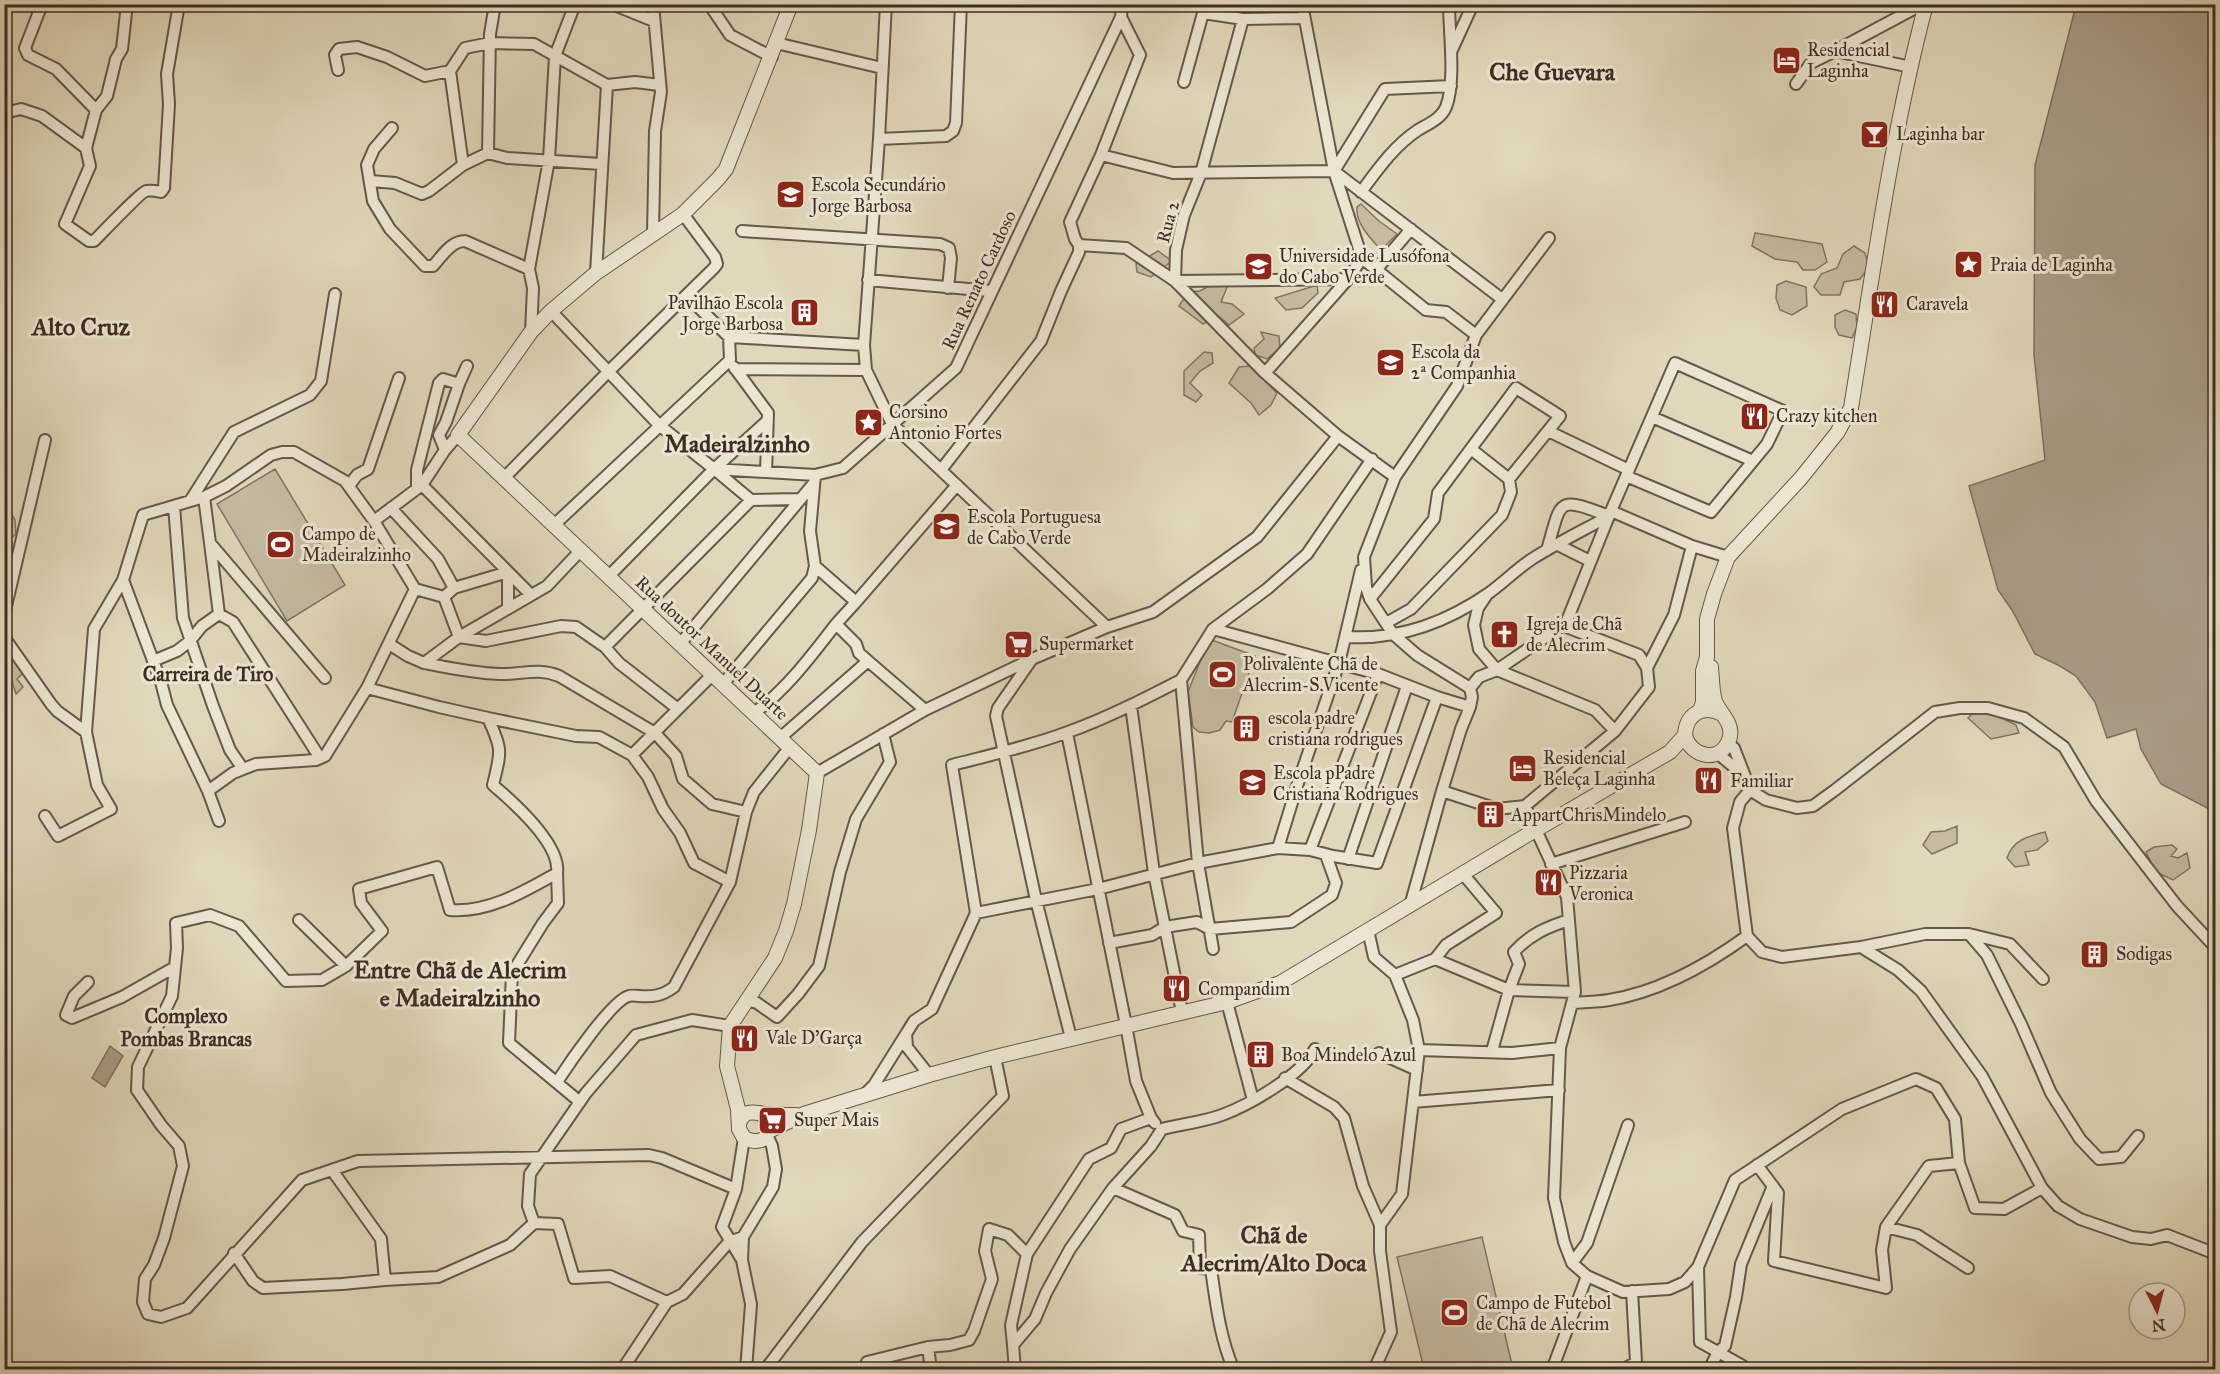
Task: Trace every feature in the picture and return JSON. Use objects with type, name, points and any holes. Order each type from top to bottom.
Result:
[{"type":"street","points":[[42,4],[25,48],[28,55],[56,69],[96,110]]},
{"type":"street","points":[[127,4],[122,49],[116,59],[107,96],[96,110],[86,148],[90,166],[65,224],[89,241],[93,241],[115,221],[140,194],[145,191],[161,192],[164,188],[169,104],[167,74],[179,4]]},
{"type":"street","points":[[488,153],[490,43],[495,4]]},
{"type":"street","points":[[531,332],[533,288],[529,269],[549,160],[555,56],[575,4]]},
{"type":"street","points":[[612,4],[654,21]]},
{"type":"street","points":[[653,4],[661,92],[655,131],[653,233]]},
{"type":"street","points":[[708,4],[730,35],[772,57]]},
{"type":"street","points":[[374,521],[420,487],[531,332],[551,311],[596,273],[683,214],[718,179],[726,169],[791,4]]},
{"type":"street","points":[[886,4],[864,345],[866,370],[892,424],[1107,627]]},
{"type":"street","points":[[879,139],[946,136],[952,131],[956,123],[961,4]]},
{"type":"street","name":"Rua Renato Cardoso","points":[[714,469],[766,472],[814,479],[843,468],[956,368],[1121,17],[1122,4]]},
{"type":"street","points":[[1302,4],[1334,171],[1362,258],[1426,310],[1446,312],[1476,335]]},
{"type":"street","points":[[1361,192],[1393,149],[1438,119],[1446,108],[1451,86],[1449,4]]},
{"type":"street","points":[[1450,55],[1473,4]]},
{"type":"street","points":[[1796,84],[1811,63],[1923,8]]},
{"type":"street","points":[[1701,711],[1703,671],[1707,657],[1707,619],[1728,556],[1801,478],[1837,433],[1851,408],[1882,216],[1923,8]]},
{"type":"street","points":[[1184,82],[1202,9],[1243,19],[1304,18]]},
{"type":"street","points":[[941,470],[1041,341],[1079,252],[1079,245],[1070,222],[1101,155],[1140,55],[1121,17]]},
{"type":"street","name":"Rua 2","points":[[1175,281],[1176,250],[1184,215],[1201,173],[1243,19]]},
{"type":"street","points":[[463,165],[450,72],[465,48],[490,43],[534,44],[607,85],[635,82],[660,85]]},
{"type":"street","points":[[776,43],[882,68]]},
{"type":"street","points":[[338,70],[334,55],[339,49],[357,46],[387,57],[425,76],[450,72]]},
{"type":"street","points":[[1835,51],[1911,67]]},
{"type":"street","points":[[596,273],[607,85]]},
{"type":"street","points":[[1334,171],[1385,89],[1451,86]]},
{"type":"street","points":[[4,113],[21,109],[42,116],[86,148]]},
{"type":"street","points":[[392,129],[374,149],[367,165],[373,201],[390,229],[425,266],[433,266],[454,243],[465,241],[529,269]]},
{"type":"street","points":[[371,181],[395,183],[422,194],[463,165],[488,153],[507,158],[602,164]]},
{"type":"street","points":[[1101,155],[1173,173],[1334,171],[1502,299]]},
{"type":"street","points":[[504,478],[717,264],[715,257],[683,214]]},
{"type":"street","points":[[1377,270],[1411,229]]},
{"type":"street","points":[[742,231],[940,244],[949,248],[951,258],[948,288]]},
{"type":"street","points":[[1278,848],[1347,637],[1364,557],[1395,477],[1457,386],[1476,335],[1549,238]]},
{"type":"street","points":[[1079,245],[1126,248],[1175,281],[1265,373],[1338,436],[1395,477]]},
{"type":"street","points":[[1265,373],[1347,279],[1362,258]]},
{"type":"street","points":[[1175,281],[1347,279]]},
{"type":"street","points":[[868,280],[992,291]]},
{"type":"street","points":[[190,501],[234,432],[310,395],[321,381],[335,294]]},
{"type":"street","points":[[687,296],[729,337],[732,364],[768,413],[766,472]]},
{"type":"street","points":[[551,311],[659,425],[751,500],[800,499]]},
{"type":"street","points":[[729,337],[864,345]]},
{"type":"street","points":[[1470,688],[1479,677],[1497,669],[1566,623],[1610,513],[1628,473],[1675,363],[1783,411],[1767,444],[1711,512],[1628,473],[1548,431]]},
{"type":"street","points":[[554,525],[659,425],[732,364],[866,370]]},
{"type":"street","points":[[445,450],[439,435],[467,366]]},
{"type":"street","points":[[349,486],[357,475],[368,469],[399,378]]},
{"type":"street","points":[[459,384],[443,378],[439,382],[417,470],[420,487],[531,595]]},
{"type":"street","points":[[1370,599],[1434,519],[1437,494],[1516,388],[1560,416],[1509,479]]},
{"type":"street","points":[[1652,417],[1753,461]]},
{"type":"street","points":[[609,576],[714,469],[766,422]]},
{"type":"street","name":"Rua doutor Manuel Duarte","points":[[458,435],[817,773]]},
{"type":"street","points":[[1338,436],[1257,537],[1153,612],[1107,627],[1032,659],[926,710],[817,773],[809,830],[789,922],[774,958],[730,1026],[727,1066],[733,1083],[740,1134],[744,1138],[753,1142],[759,1141],[768,1133],[804,1114],[929,1075],[1071,1038],[1227,1002],[1280,983],[1670,752],[1684,735],[1688,720],[1701,711],[1715,711],[1722,714]]},
{"type":"street","points":[[4,615],[45,440]]},
{"type":"street","points":[[1386,623],[1411,609],[1502,515],[1511,492],[1509,479],[1471,449]]},
{"type":"street","points":[[45,816],[58,836],[111,809],[97,785],[86,732],[94,629],[123,580],[143,515],[204,497],[226,486],[271,455],[294,452],[345,481],[374,521],[415,589],[444,597]]},
{"type":"street","points":[[863,1095],[873,1084],[914,1021],[932,1009],[976,913],[952,765],[1067,733],[1131,706],[1181,680],[1213,629],[1267,589],[1307,554],[1372,459]]},
{"type":"street","points":[[680,644],[814,479]]},
{"type":"street","points":[[632,755],[678,709],[718,679],[812,578],[815,566],[810,531],[814,479]]},
{"type":"street","points":[[754,713],[796,673],[957,485]]},
{"type":"street","points":[[204,497],[219,614]]},
{"type":"street","points":[[605,647],[751,500]]},
{"type":"street","points":[[1547,550],[1559,510],[1566,504],[1575,503],[1610,513],[1692,546],[1728,556]]},
{"type":"street","points":[[174,506],[183,618],[230,750],[243,769]]},
{"type":"street","points":[[391,508],[438,559],[454,588]]},
{"type":"street","points":[[1347,637],[1370,639],[1442,621],[1488,594],[1532,559],[1610,513]]},
{"type":"street","points":[[210,543],[325,678]]},
{"type":"street","points":[[1558,544],[1590,561]]},
{"type":"street","points":[[1647,668],[1674,615],[1692,546]]},
{"type":"street","points":[[424,663],[459,638],[547,586],[581,550]]},
{"type":"street","points":[[1364,557],[1366,587],[1370,599],[1393,634],[1417,655],[1470,688],[1472,697],[1442,791],[1410,906]]},
{"type":"street","points":[[815,566],[856,602]]},
{"type":"street","points":[[444,597],[454,588],[508,572]]},
{"type":"street","points":[[508,572],[508,608]]},
{"type":"street","points":[[123,580],[161,682],[167,705],[208,791],[219,820]]},
{"type":"street","points":[[208,791],[233,773],[256,764],[325,756],[367,688],[415,589]]},
{"type":"street","points":[[1488,594],[1478,608],[1474,625],[1479,649],[1497,669],[1594,710],[1615,731]]},
{"type":"street","points":[[444,597],[459,638]]},
{"type":"street","points":[[153,661],[177,651],[190,641],[202,626],[219,614]]},
{"type":"street","points":[[219,614],[233,622],[320,758]]},
{"type":"street","points":[[1442,791],[1497,809],[1525,806],[1615,731],[1648,687],[1647,668],[1639,655],[1569,628],[1566,623]]},
{"type":"street","points":[[836,624],[856,644],[859,652],[868,661],[926,710]]},
{"type":"street","points":[[459,638],[486,640],[561,626],[576,627],[605,647],[619,663],[678,709]]},
{"type":"street","points":[[1213,629],[1378,674],[1437,697],[1470,706]]},
{"type":"street","points":[[4,637],[57,711],[86,732]]},
{"type":"street","points":[[389,644],[424,663],[459,671],[501,674],[546,671],[559,676],[655,733],[676,756],[683,779],[712,804],[746,812]]},
{"type":"street","points":[[1670,752],[1693,750],[1704,755],[1717,753],[1728,742],[1730,727],[1715,700],[1711,667],[1707,657]]},
{"type":"street","points":[[1032,659],[998,708],[996,716],[1036,900],[1071,1038]]},
{"type":"street","points":[[557,1082],[568,1064],[617,1003],[630,995],[651,997],[663,995],[674,987],[730,882],[746,812],[754,792],[785,743],[868,661]]},
{"type":"street","points":[[1310,850],[1378,674]]},
{"type":"street","points":[[1181,680],[1198,862],[1213,949]]},
{"type":"street","points":[[1348,859],[1407,686]]},
{"type":"street","points":[[367,688],[439,708],[576,736],[599,737],[632,755],[648,777],[663,809],[680,833],[694,863],[730,882]]},
{"type":"street","points":[[976,913],[1098,889],[1198,862],[1278,848],[1310,850],[1326,855],[1377,863],[1437,697]]},
{"type":"street","points":[[1131,706],[1154,873],[1182,1012]]},
{"type":"street","points":[[1717,753],[1734,766],[1750,790],[1766,800],[1797,808],[1813,806],[1935,712],[1960,708],[1988,708],[2024,718],[2064,747],[2096,801],[2177,906],[2216,948]]},
{"type":"street","points":[[488,718],[499,742],[501,753],[493,785],[511,800],[544,835],[558,865],[558,903],[512,973],[509,1043],[580,1102]]},
{"type":"street","points":[[1067,733],[1136,1081],[1150,1118],[1162,1129]]},
{"type":"street","points":[[748,1000],[757,1003],[777,1017],[819,966],[840,872],[856,819],[890,762],[883,734]]},
{"type":"street","points":[[1684,735],[1693,750]]},
{"type":"street","points":[[1728,742],[1734,748],[1743,767],[1750,790]]},
{"type":"street","points":[[1750,790],[1740,802],[1733,828],[1747,936],[1762,952],[1782,957],[1861,947],[1925,934],[1969,934],[2010,944],[2043,979]]},
{"type":"street","points":[[1525,806],[1567,897],[1575,992],[1560,1048],[1554,1198],[1564,1242],[1572,1263],[1587,1276],[1623,1292],[1669,1289],[1685,1282],[1698,1267],[1735,1180],[1842,1109],[1916,1080],[1936,1088],[1955,1119],[1959,1163],[1975,1208],[2004,1209],[2042,1188]]},
{"type":"street","points":[[1551,864],[1684,822]]},
{"type":"street","points":[[1109,943],[1152,935],[1165,927],[1197,922],[1210,929],[1291,922],[1332,895],[1336,883],[1326,855]]},
{"type":"street","points":[[557,873],[513,898],[461,911],[450,910],[437,867],[359,889],[361,903],[382,931],[346,966],[322,980],[286,981],[238,926],[210,915],[176,923],[172,996],[138,1067],[137,1090],[161,1125],[179,1146],[183,1166],[165,1238],[145,1279],[143,1302],[148,1314],[161,1317],[187,1308],[302,1180],[358,1161],[650,1155],[736,1189]]},
{"type":"street","points":[[1395,975],[1435,958],[1446,945],[1496,913],[1463,874]]},
{"type":"street","points":[[298,920],[346,966]]},
{"type":"street","points":[[1492,1051],[1509,990],[1519,964],[1514,952],[1524,941],[1547,927],[1569,920]]},
{"type":"street","points":[[1368,930],[1374,957],[1395,975],[1413,1020],[1419,1050],[1402,1194],[1380,1225]]},
{"type":"street","points":[[1969,934],[1987,955],[2021,1024],[2050,1093],[2080,1139],[2099,1159],[2121,1157],[2138,1136]]},
{"type":"street","points":[[1572,1003],[1611,1000],[1651,989],[1721,955],[1747,936]]},
{"type":"street","points":[[1861,947],[1898,970],[1921,991],[1982,1076],[2042,1188],[2058,1206],[2080,1219],[2132,1237],[2151,1239],[2167,1235],[2216,1254]]},
{"type":"street","points":[[1435,958],[1509,990],[1575,992]]},
{"type":"street","points":[[88,982],[74,996],[66,1015],[72,1017],[122,997],[175,967]]},
{"type":"street","points":[[1227,1002],[1253,1100]]},
{"type":"street","points":[[534,1223],[528,1206],[530,1174],[580,1102],[614,1058],[636,1035],[692,1020],[730,1026]]},
{"type":"street","points":[[906,1034],[908,1047],[929,1075]]},
{"type":"street","points":[[1013,1345],[1035,1319],[1070,1249],[1113,1188],[1151,1146],[1162,1129],[1221,1116],[1269,1092],[1304,1065],[1315,1048]]},
{"type":"street","points":[[1419,1050],[1512,1053],[1560,1048]]},
{"type":"street","points":[[1379,1053],[1417,1070]]},
{"type":"street","points":[[765,1370],[862,1242],[1003,1096],[994,1057]]},
{"type":"street","points":[[1285,1078],[1334,1107],[1344,1118],[1363,1186],[1380,1225],[1380,1251],[1391,1332],[1374,1370]]},
{"type":"street","points":[[733,1083],[768,1121],[768,1133],[777,1169],[773,1187],[743,1237],[742,1260],[751,1304],[746,1370]]},
{"type":"street","points":[[1413,1102],[1559,1090]]},
{"type":"street","points":[[739,1124],[744,1115],[804,1114]]},
{"type":"street","points":[[1015,1370],[1011,1325],[1027,1254],[1089,1159],[1111,1148],[1121,1129],[1150,1118]]},
{"type":"street","points":[[1572,1263],[1587,1243],[1628,1125]]},
{"type":"street","points":[[742,1260],[722,1227],[736,1189],[744,1138]]},
{"type":"street","points":[[1757,1165],[1778,1193],[1774,1261],[1886,1288],[1882,1250],[1886,1227],[1929,1166],[1959,1163]]},
{"type":"street","points":[[332,1170],[381,1239],[385,1280]]},
{"type":"street","points":[[1709,1370],[1718,1352],[1725,1346],[1741,1264],[1773,1186]]},
{"type":"street","points":[[1113,1188],[1175,1215],[1182,1231],[1199,1236],[1200,1268],[1211,1269],[1219,1318],[1228,1356],[1234,1370]]},
{"type":"street","points":[[234,1253],[253,1281],[263,1288],[438,1278],[510,1245],[534,1223],[558,1224],[574,1278],[610,1276],[667,1302]]},
{"type":"street","points":[[1886,1227],[1917,1235],[1968,1268]]},
{"type":"street","points":[[867,1362],[928,1347],[969,1340],[975,1331],[993,1280],[985,1251],[989,1229],[1008,1235],[1027,1254]]},
{"type":"street","points":[[622,1370],[667,1302],[683,1294],[729,1242],[743,1237]]},
{"type":"street","points":[[1698,1267],[1700,1342],[1743,1366]]},
{"type":"street","points":[[1552,1370],[1587,1276]]},
{"type":"street","points":[[1623,1370],[1636,1362],[1632,1292]]},
{"type":"street","points":[[928,1347],[931,1370]]},
{"type":"shaded area","points":[[2076,5],[2215,5],[2215,812],[2161,784],[2141,749],[2136,729],[2107,738],[2095,702],[2076,676],[2035,654],[2012,610],[1998,590],[1969,486],[2045,460],[2034,355],[2035,165]]},
{"type":"shaded area","points":[[1361,204],[1397,234],[1381,250],[1358,219],[1357,207]]},
{"type":"shaded area","points":[[1755,233],[1822,244],[1827,262],[1815,270],[1803,270],[1797,262],[1775,259],[1752,246]]},
{"type":"shaded area","points":[[1854,246],[1865,253],[1869,267],[1860,279],[1844,282],[1840,295],[1821,295],[1814,287],[1821,274],[1837,268],[1843,254]]},
{"type":"shaded area","points":[[1158,251],[1172,261],[1151,277],[1137,272],[1136,264]]},
{"type":"shaded area","points":[[1786,281],[1806,287],[1807,306],[1792,315],[1780,310],[1776,298],[1777,285]]},
{"type":"shaded area","points":[[1211,285],[1228,285],[1221,302],[1232,304],[1244,314],[1229,325],[1220,317],[1203,324],[1179,306],[1188,292],[1200,291]]},
{"type":"shaded area","points":[[1317,285],[1318,293],[1302,308],[1286,310],[1275,298]]},
{"type":"shaded area","points":[[1845,310],[1856,314],[1857,327],[1852,338],[1839,335],[1835,327],[1835,315]]},
{"type":"shaded area","points":[[1261,332],[1279,336],[1280,348],[1267,359],[1255,355],[1254,348],[1264,339]]},
{"type":"shaded area","points":[[1204,352],[1212,353],[1213,363],[1200,371],[1190,383],[1202,395],[1196,402],[1184,395],[1184,371]]},
{"type":"shaded area","points":[[1250,366],[1277,393],[1271,405],[1259,415],[1251,403],[1229,383],[1239,367]]},
{"type":"shaded area","name":"Campo de Madeiralzinho","points":[[275,469],[345,585],[287,621],[217,504]]},
{"type":"shaded area","points":[[4,501],[15,520],[16,534],[9,540],[5,539]]},
{"type":"shaded area","name":"Polivalente Chã de Alecrim-S.Vicente","points":[[1209,639],[1255,656],[1232,722],[1226,721],[1220,730],[1209,733],[1199,732],[1193,727],[1188,692]]},
{"type":"shaded area","points":[[7,650],[23,673],[17,679],[23,687],[16,694],[5,660],[4,651]]},
{"type":"shaded area","points":[[1987,711],[2016,725],[2019,733],[1991,739],[1968,718],[1974,712]]},
{"type":"shaded area","points":[[1957,826],[1957,843],[1932,854],[1923,845],[1931,832],[1945,831]]},
{"type":"shaded area","points":[[2045,832],[2048,841],[2037,850],[2025,852],[2029,865],[2015,867],[2007,858],[2013,847],[2027,837]]},
{"type":"shaded area","points":[[2172,845],[2177,849],[2171,856],[2178,858],[2187,853],[2190,868],[2173,880],[2156,872],[2146,852],[2154,847]]},
{"type":"shaded area","points":[[110,1046],[123,1056],[105,1087],[92,1078]]},
{"type":"shaded area","name":"Campo de Futebol de Chã de Alecrim","points":[[1482,1237],[1513,1369],[1424,1369],[1397,1257]]},
{"type":"place","name":"Residencial Laginha","points":[[1786,60]]},
{"type":"place","name":"Laginha bar","points":[[1875,134]]},
{"type":"place","name":"Escola Secundário Jorge Barbosa","points":[[790,195]]},
{"type":"place","name":"Praia de Laginha","points":[[1969,265]]},
{"type":"place","name":"Universidade Lusófona do Cabo Verde","points":[[1258,266]]},
{"type":"place","name":"Caravela","points":[[1885,304]]},
{"type":"place","name":"Pavilhão Escola Jorge Barbosa","points":[[804,313]]},
{"type":"place","name":"Escola da 2ª Companhia","points":[[1390,362]]},
{"type":"place","name":"Crazy kitchen","points":[[1755,416]]},
{"type":"place","name":"Corsino Antonio Fortes","points":[[868,422]]},
{"type":"place","name":"Escola Portuguesa de Cabo Verde","points":[[946,527]]},
{"type":"place","name":"Campo de Madeiralzinho","points":[[281,544]]},
{"type":"place","name":"Igreja de Chã de Alecrim","points":[[1505,634]]},
{"type":"place","name":"Supermarket","points":[[1018,644]]},
{"type":"place","name":"Polivalente Chã de Alecrim-S.Vicente","points":[[1222,674]]},
{"type":"place","name":"escola padre cristiana rodrigues","points":[[1247,728]]},
{"type":"place","name":"Residencial Beleça Laginha","points":[[1522,768]]},
{"type":"place","name":"Familiar","points":[[1709,781]]},
{"type":"place","name":"Escola pPadre Cristiana Rodrigues","points":[[1252,783]]},
{"type":"place","name":"AppartChrisMindelo","points":[[1490,815]]},
{"type":"place","name":"Pizzaria Veronica","points":[[1548,883]]},
{"type":"place","name":"Sodigas","points":[[2095,954]]},
{"type":"place","name":"Compandim","points":[[1177,989]]},
{"type":"place","name":"Vale D'Garça","points":[[745,1038]]},
{"type":"place","name":"Boa Mindelo Azul","points":[[1260,1055]]},
{"type":"place","name":"Super Mais","points":[[773,1120]]},
{"type":"place","name":"Campo de Futebol de Chã de Alecrim","points":[[1455,1313]]},
{"type":"district","name":"Che Guevara","points":[[1552,72]]},
{"type":"district","name":"Alto Cruz","points":[[81,327]]},
{"type":"district","name":"Madeiralzinho","points":[[737,444]]},
{"type":"district","name":"Carreira de Tiro","points":[[208,674]]},
{"type":"district","name":"Entre Chã de Alecrim e Madeiralzinho","points":[[460,984]]},
{"type":"district","name":"Complexo Pombas Brancas","points":[[186,1028]]},
{"type":"district","name":"Chã de Alecrim/Alto Doca","points":[[1274,1249]]}]
